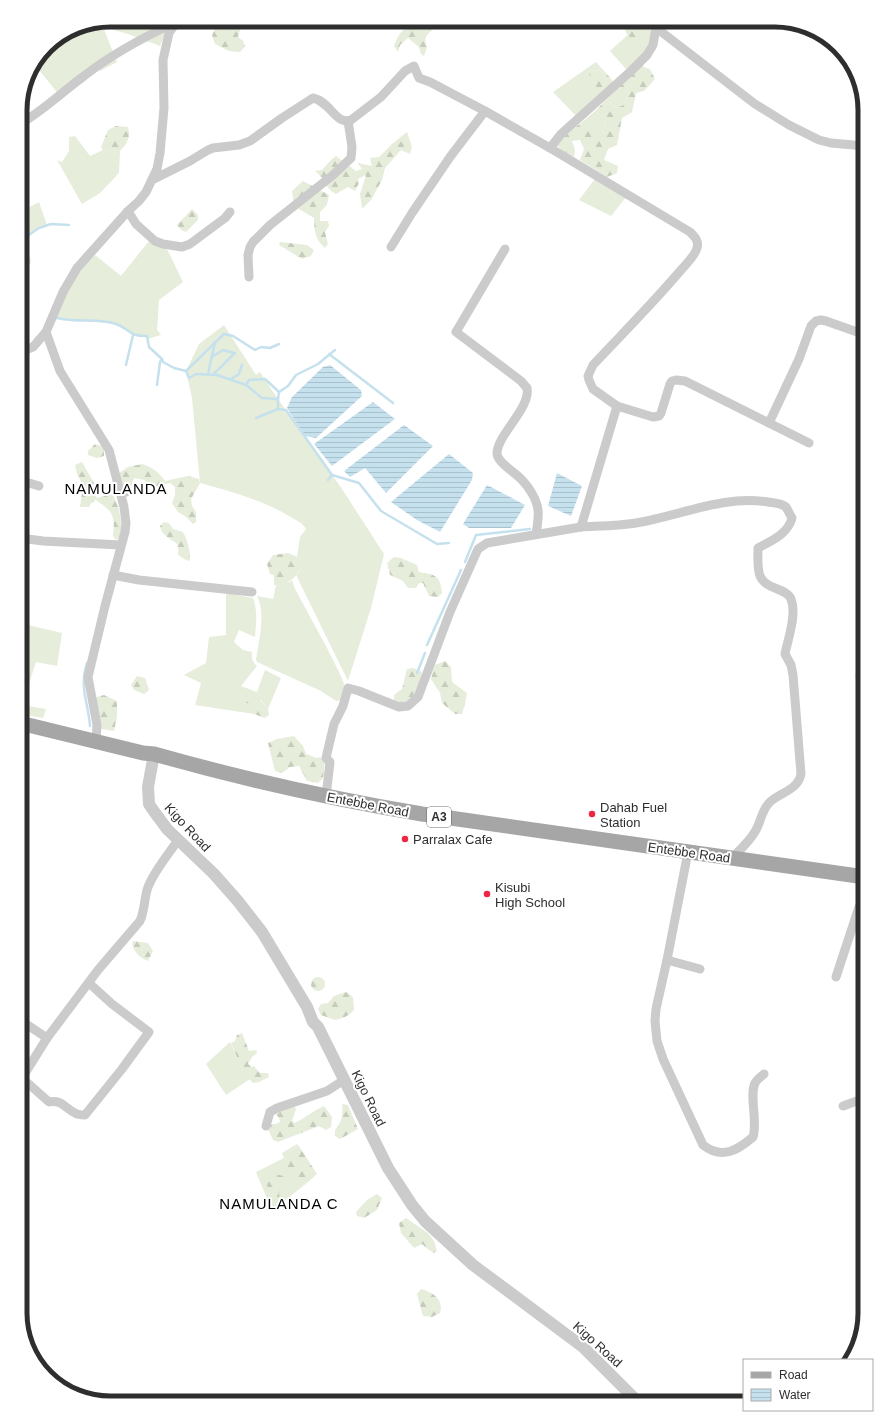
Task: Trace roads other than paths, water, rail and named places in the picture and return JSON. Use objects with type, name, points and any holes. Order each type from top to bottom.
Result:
[{"type":"main road","name":"Entebbe Road","points":[[27,725],[144,753],[154,754],[256,781],[368,805],[858,876]]},
{"type":"street","points":[[27,120],[108,59],[166,27]]},
{"type":"street","points":[[27,349],[33,347],[46,332],[63,292],[76,268],[142,197],[157,169],[164,108],[163,60],[169,33],[174,27]]},
{"type":"street","points":[[550,148],[561,134],[647,55],[653,45],[656,28],[755,104],[789,125],[819,140],[831,143],[858,145]]},
{"type":"street","points":[[152,180],[213,148],[239,145],[250,141],[313,98],[323,102],[340,120],[348,121],[381,97],[405,71],[414,66],[419,78],[430,82],[485,111],[550,148],[690,232],[696,238],[698,243],[697,249],[693,255],[670,283],[592,365],[589,371],[589,380],[594,389],[617,406],[653,417],[659,416],[662,413],[672,381],[680,379],[685,380],[809,443]]},
{"type":"street","points":[[391,247],[450,157],[485,111]]},
{"type":"street","points":[[249,278],[248,255],[253,242],[270,225],[333,175],[351,158],[352,148],[348,121]]},
{"type":"street","points":[[128,211],[136,224],[154,241],[182,247],[190,244],[225,218],[230,212]]},
{"type":"street","points":[[505,249],[456,332],[522,381],[527,388],[526,396],[518,413],[499,444],[497,456],[501,462],[523,480],[534,499],[538,510],[536,534]]},
{"type":"street","points":[[769,423],[800,358],[812,326],[816,321],[821,320],[858,333]]},
{"type":"street","points":[[46,332],[56,364],[111,455],[116,481],[124,507],[126,523],[88,677],[97,725],[96,741]]},
{"type":"street","points":[[581,527],[617,406]]},
{"type":"street","points":[[27,482],[39,486]]},
{"type":"street","points":[[326,796],[330,762],[326,758],[328,748],[334,724],[343,706],[348,688],[399,707],[408,706],[418,698],[450,612],[478,549],[487,542],[581,527],[636,523],[667,517],[704,506],[742,500],[760,501],[779,504],[785,507],[792,518],[787,530],[758,548],[759,570],[763,580],[768,585],[786,594],[792,601],[791,625],[785,654],[792,665],[801,774],[800,780],[796,786],[769,803],[757,830],[732,858]]},
{"type":"street","points":[[27,539],[121,545]]},
{"type":"street","points":[[113,575],[139,580],[252,592]]},
{"type":"street","name":"Kigo Road","points":[[154,754],[148,787],[150,804],[153,810],[167,829],[214,874],[262,932],[307,1007],[388,1168],[412,1205],[425,1221],[473,1265],[583,1347],[632,1396]]},
{"type":"street","points":[[27,1070],[47,1038],[89,983],[140,921],[144,914],[148,887],[152,878],[178,840]]},
{"type":"street","points":[[688,852],[668,960],[656,1009],[655,1021],[657,1042],[669,1073],[704,1145],[709,1149],[714,1151],[729,1152],[736,1150],[753,1137],[753,1090],[755,1083],[764,1074]]},
{"type":"street","points":[[836,977],[858,910]]},
{"type":"street","points":[[668,960],[700,969]]},
{"type":"street","points":[[27,1082],[49,1102],[60,1102],[76,1114],[85,1115],[149,1032],[112,1004],[89,983]]},
{"type":"street","points":[[27,1025],[47,1038]]},
{"type":"street","points":[[266,1126],[270,1112],[277,1108],[327,1091],[344,1080]]},
{"type":"street","points":[[843,1106],[858,1101]]},
{"type":"water","points":[[330,365],[361,390],[362,396],[316,438],[305,436],[287,408],[292,397],[323,367]]},
{"type":"water","points":[[373,402],[395,419],[332,466],[314,444]]},
{"type":"water","points":[[404,425],[433,446],[386,493],[365,468],[350,477],[344,471]]},
{"type":"water","points":[[449,454],[473,473],[472,480],[440,532],[417,520],[391,502]]},
{"type":"water","points":[[557,473],[582,486],[571,516],[548,506]]},
{"type":"water","points":[[487,485],[525,505],[511,528],[469,528],[463,524]]},
{"type":"waterway","points":[[27,236],[39,228],[51,224],[69,225]]},
{"type":"waterway","points":[[57,318],[109,322],[116,324],[133,334],[147,336],[149,347],[162,359],[163,362],[174,368],[186,371],[189,378],[196,374],[217,375],[246,385],[262,398],[278,399],[279,392],[288,386],[296,375],[318,364],[335,350]]},
{"type":"waterway","points":[[186,371],[224,334],[233,336],[255,350],[261,347],[270,348],[279,344]]},
{"type":"waterway","points":[[126,365],[133,335]]},
{"type":"waterway","points":[[208,374],[215,342]]},
{"type":"waterway","points":[[212,357],[223,350],[234,353]]},
{"type":"waterway","points":[[213,374],[235,353]]},
{"type":"waterway","points":[[329,354],[393,403]]},
{"type":"waterway","points":[[157,385],[160,362],[162,359]]},
{"type":"waterway","points":[[231,379],[239,374],[242,365]]},
{"type":"waterway","points":[[246,385],[249,380],[265,379],[279,392]]},
{"type":"waterway","points":[[278,399],[278,409],[286,410],[332,475],[328,480]]},
{"type":"waterway","points":[[256,418],[278,409]]},
{"type":"waterway","points":[[332,475],[359,483],[381,511],[437,544],[449,543]]},
{"type":"waterway","points":[[465,562],[476,535],[530,529]]},
{"type":"waterway","points":[[427,645],[461,570]]},
{"type":"waterway","points":[[417,673],[425,653]]},
{"type":"waterway","points":[[87,663],[84,687],[90,726]]},
{"type":"place","name":"Dahab Fuel Station","points":[[592,814]]},
{"type":"place","name":"Parralax Cafe","points":[[405,839]]},
{"type":"place","name":"Kisubi High School","points":[[487,894]]},
{"type":"district","name":"NAMULANDA","points":[[116,489]]},
{"type":"district","name":"NAMULANDA C","points":[[279,1204]]}]
